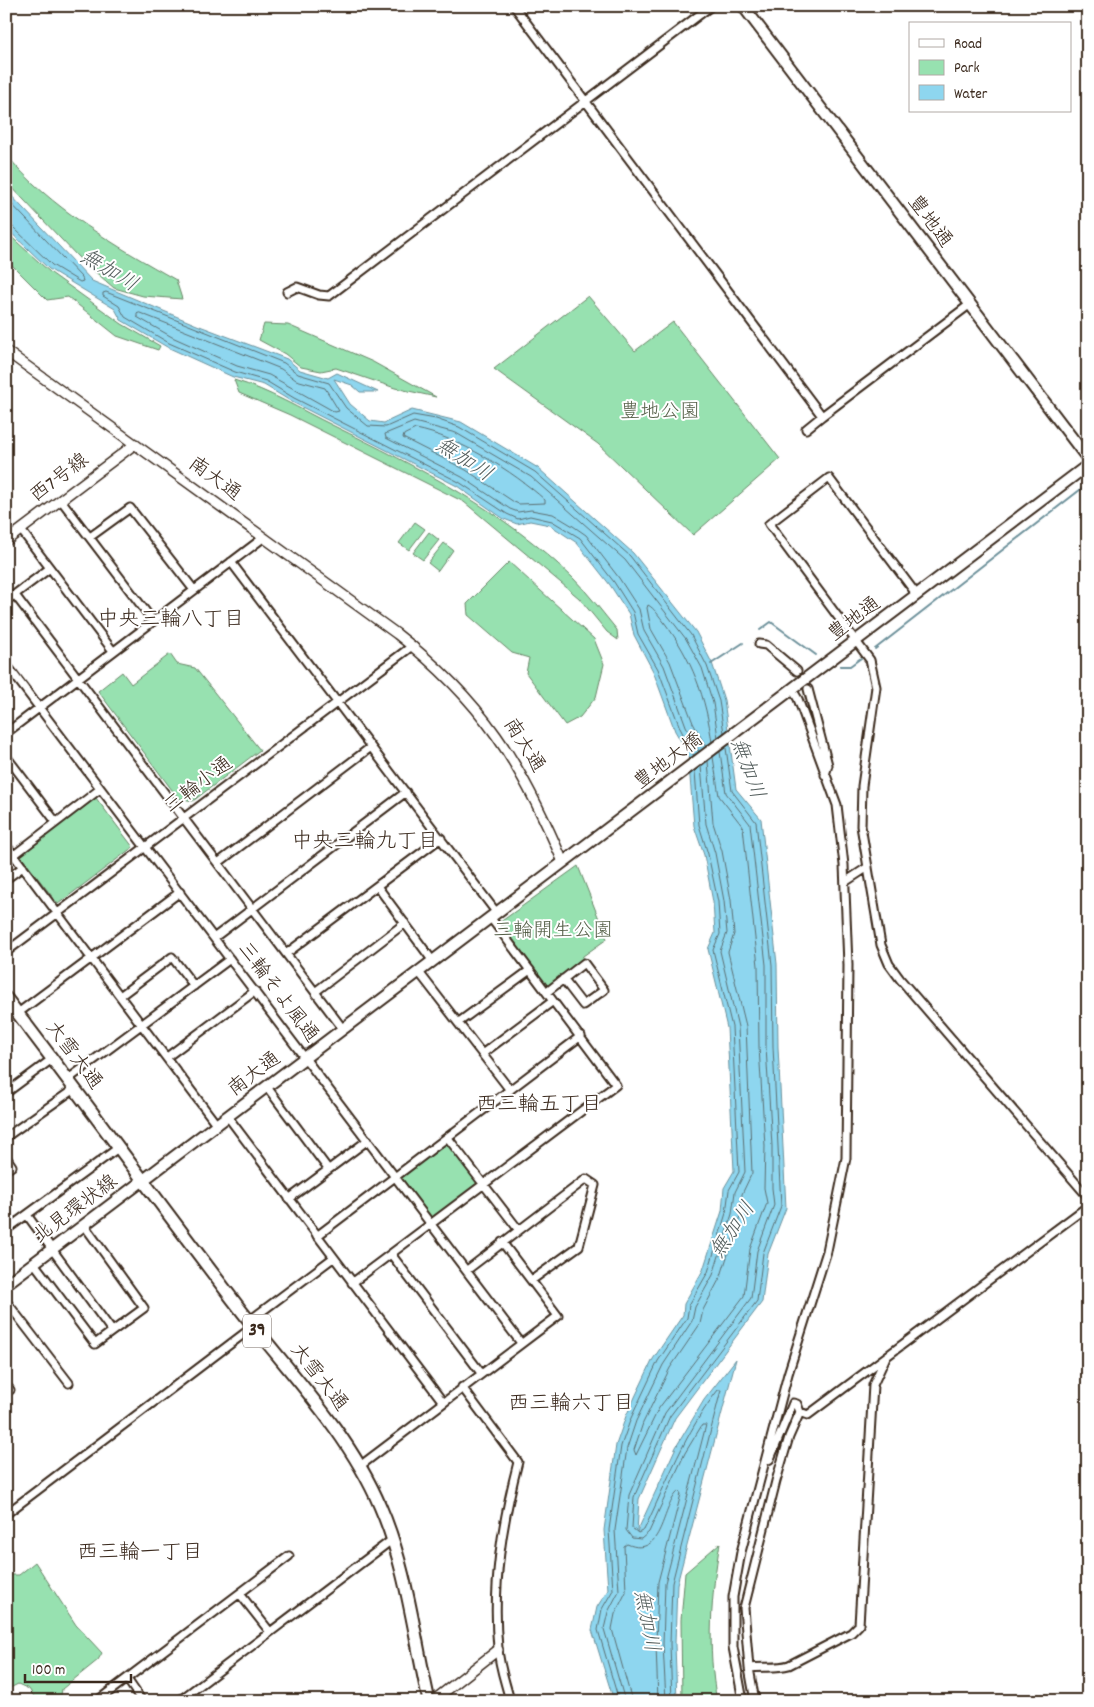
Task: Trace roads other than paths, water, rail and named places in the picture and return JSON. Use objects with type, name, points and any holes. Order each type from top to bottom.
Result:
[{"type":"highway","name":"大雪大通","points":[[6,998],[143,1182],[251,1324],[322,1413],[360,1466],[380,1506],[393,1539],[414,1624],[429,1701]]},
{"type":"main road","name":"豊地通","points":[[742,6],[1088,459]]},
{"type":"main road","name":"豊地通","points":[[790,692],[1088,464]]},
{"type":"main road","name":"豊地大橋","points":[[563,862],[790,692]]},
{"type":"main road","name":"南大通","points":[[143,1182],[563,862]]},
{"type":"main road","name":"北見環状線","points":[[6,1284],[143,1182]]},
{"type":"street","points":[[514,6],[822,416]]},
{"type":"street","points":[[287,292],[297,287],[319,295],[330,296],[711,6]]},
{"type":"street","points":[[806,428],[969,305]]},
{"type":"street","name":"南大通","points":[[6,351],[412,646],[448,677],[496,732],[526,780],[563,862]]},
{"type":"street","name":"西7号線","points":[[6,541],[135,444]]},
{"type":"street","points":[[918,595],[829,478],[769,524],[870,660],[876,687],[862,786],[861,826],[876,921],[881,945],[889,964],[900,980],[1088,1197]]},
{"type":"street","points":[[62,500],[153,621]]},
{"type":"street","points":[[90,537],[130,508],[194,590]]},
{"type":"street","points":[[21,530],[113,651]]},
{"type":"street","points":[[6,733],[263,538]]},
{"type":"street","points":[[231,562],[441,838],[530,970],[616,1085],[352,1283]]},
{"type":"street","points":[[6,601],[50,568]]},
{"type":"street","points":[[14,595],[343,1028]]},
{"type":"street","points":[[759,644],[766,645],[797,671]]},
{"type":"street","name":"三輪小通","points":[[6,952],[412,646]]},
{"type":"street","name":"三輪そよ風通","points":[[8,669],[215,937],[522,1342]]},
{"type":"street","points":[[808,689],[828,765],[825,776]]},
{"type":"street","points":[[743,1701],[733,1647],[733,1597],[740,1552],[788,1374],[827,1251],[846,1158],[848,965],[845,882],[837,805],[798,699],[790,692]]},
{"type":"street","points":[[218,863],[371,747]]},
{"type":"street","points":[[6,756],[56,822]]},
{"type":"street","points":[[14,855],[100,789]]},
{"type":"street","points":[[215,937],[406,792]]},
{"type":"street","points":[[287,953],[441,838]]},
{"type":"street","points":[[6,845],[217,1125]]},
{"type":"street","points":[[6,879],[23,867]]},
{"type":"street","points":[[845,882],[868,867]]},
{"type":"street","points":[[377,886],[432,960]]},
{"type":"street","points":[[18,1013],[180,892]]},
{"type":"street","points":[[315,992],[405,923]]},
{"type":"street","points":[[120,996],[172,956],[194,986]]},
{"type":"street","points":[[6,1137],[71,1085],[142,1024],[230,959]]},
{"type":"street","points":[[547,992],[563,979],[584,963],[604,990],[583,1005],[563,979]]},
{"type":"street","points":[[459,1022],[530,970]]},
{"type":"street","points":[[418,971],[510,1090]]},
{"type":"street","points":[[167,1058],[255,991]]},
{"type":"street","points":[[482,1054],[553,1000]]},
{"type":"street","points":[[317,1236],[581,1036]]},
{"type":"street","points":[[6,1094],[52,1060]]},
{"type":"street","points":[[267,1087],[328,1169]]},
{"type":"street","points":[[228,1117],[443,1402]]},
{"type":"street","points":[[448,1138],[518,1229]]},
{"type":"street","points":[[289,1199],[368,1140]]},
{"type":"street","points":[[6,1230],[118,1148]]},
{"type":"street","points":[[6,1158],[12,1166],[6,1170]]},
{"type":"street","points":[[467,1270],[518,1229],[586,1179],[594,1185],[579,1246],[532,1280]]},
{"type":"street","points":[[800,1412],[808,1415],[1088,1206]]},
{"type":"street","points":[[27,1215],[112,1331]]},
{"type":"street","points":[[34,1262],[95,1344],[144,1308],[84,1225]]},
{"type":"street","points":[[360,1466],[558,1316],[502,1242]]},
{"type":"street","points":[[391,1254],[481,1373]]},
{"type":"street","points":[[6,1514],[333,1258]]},
{"type":"street","points":[[6,1301],[69,1383]]},
{"type":"street","points":[[749,1668],[767,1666],[778,1668],[789,1665],[851,1632],[859,1625],[873,1385],[885,1359]]},
{"type":"street","points":[[462,1387],[518,1462],[505,1513],[496,1582],[498,1650],[508,1700]]},
{"type":"street","points":[[755,1701],[749,1668],[744,1608],[776,1481],[789,1437],[800,1412],[797,1404],[793,1404],[770,1459],[766,1461]]},
{"type":"street","points":[[182,1700],[393,1539]]},
{"type":"street","points":[[97,1701],[289,1556]]},
{"type":"street","points":[[240,1594],[270,1632]]},
{"type":"street","points":[[433,1701],[498,1650]]},
{"type":"street","points":[[126,1679],[142,1701]]},
{"type":"water","name":"無加川","points":[[6,190],[92,281],[197,325],[287,359],[300,370],[328,378],[337,373],[378,392],[360,392],[352,385],[334,379],[350,404],[370,421],[384,423],[412,410],[461,422],[538,468],[633,553],[696,632],[712,663],[724,700],[736,789],[761,819],[777,964],[778,1047],[786,1208],[768,1254],[762,1302],[675,1418],[639,1499],[637,1532],[676,1447],[704,1400],[736,1359],[677,1584],[675,1644],[677,1701],[614,1701],[592,1630],[597,1607],[608,1590],[604,1530],[616,1445],[626,1416],[653,1359],[683,1315],[684,1304],[703,1270],[722,1211],[724,1188],[734,1171],[727,1028],[708,949],[715,933],[713,902],[704,855],[694,826],[688,753],[675,731],[653,671],[634,635],[629,614],[610,585],[577,543],[550,525],[530,521],[517,524],[504,519],[457,486],[292,402],[264,385],[233,377],[167,347],[121,320],[115,309],[49,269],[6,228]]},
{"type":"waterway","points":[[875,649],[1085,486]]},
{"type":"waterway","points":[[760,630],[771,622],[816,655]]},
{"type":"waterway","points":[[711,664],[743,643]]},
{"type":"waterway","points":[[840,666],[850,666],[861,658]]},
{"type":"district","name":"中央三輪八丁目","points":[[171,621]]},
{"type":"district","name":"中央三輪九丁目","points":[[365,843]]},
{"type":"district","name":"西三輪五丁目","points":[[539,1106]]},
{"type":"district","name":"西三輪六丁目","points":[[571,1405]]},
{"type":"district","name":"西三輪一丁目","points":[[140,1554]]},
{"type":"park label","name":"豊地公園","points":[[660,413]]},
{"type":"park label","name":"三輪開生公園","points":[[553,932]]}]
